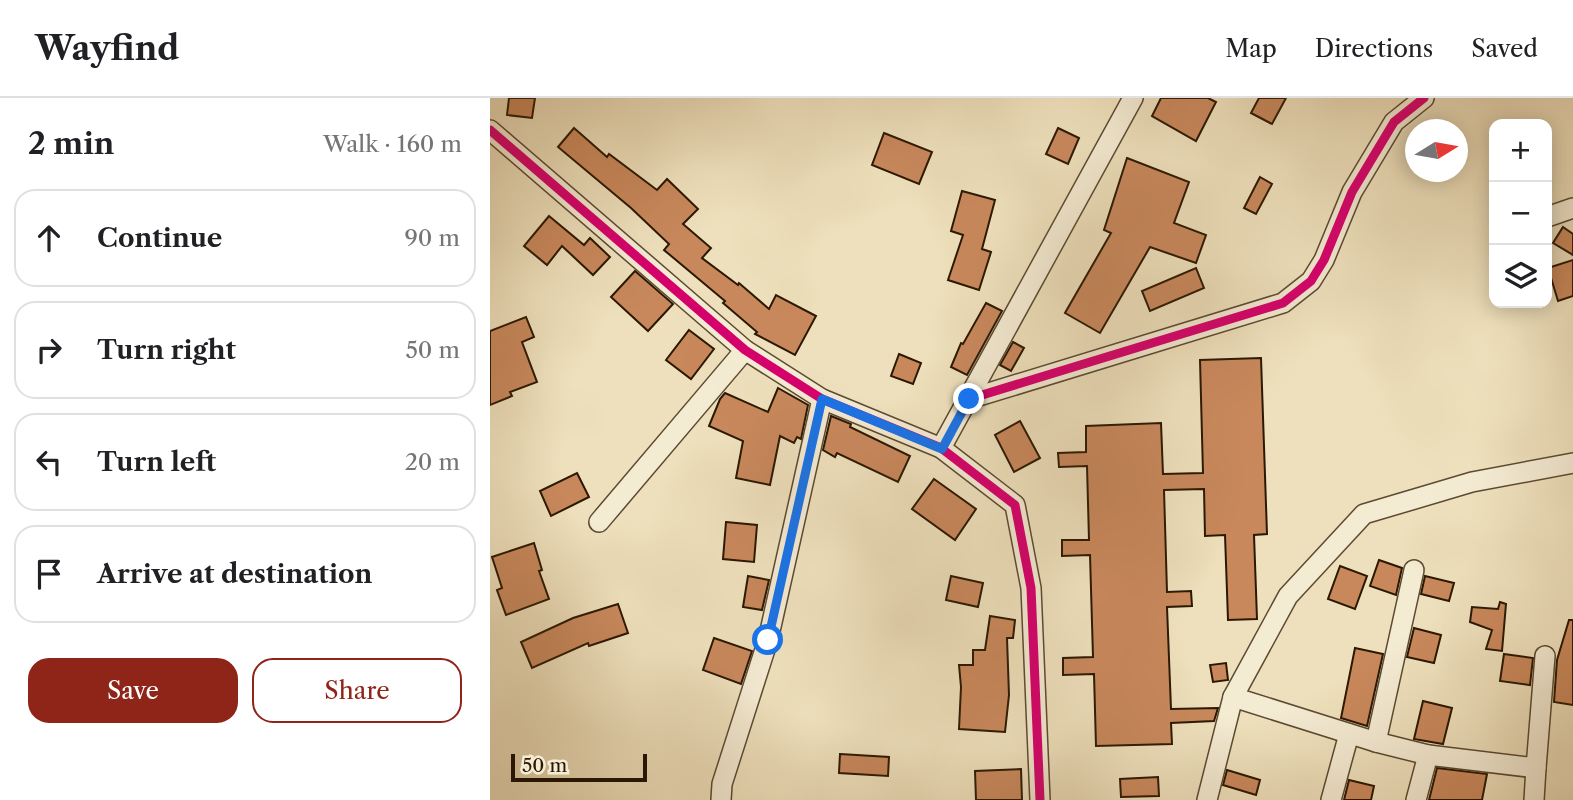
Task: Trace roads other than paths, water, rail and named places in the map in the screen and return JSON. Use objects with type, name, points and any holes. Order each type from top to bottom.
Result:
[{"type":"street","points":[[942,449],[1133,98]]},
{"type":"street","points":[[969,399],[1283,303],[1311,281],[1324,260],[1352,192],[1394,122],[1424,98]]},
{"type":"street","points":[[490,130],[744,350],[822,399],[942,449],[1015,505],[1031,588],[1040,800]]},
{"type":"street","points":[[1552,215],[1573,208]]},
{"type":"street","points":[[599,522],[744,350]]},
{"type":"street","points":[[721,800],[722,784],[768,640],[822,399]]},
{"type":"street","points":[[1207,800],[1233,697],[1288,596],[1364,514],[1472,482],[1573,463]]},
{"type":"street","points":[[1376,742],[1414,570]]},
{"type":"street","points":[[1534,800],[1545,656]]},
{"type":"street","points":[[1233,697],[1349,734],[1428,755],[1536,768]]},
{"type":"street","points":[[1331,800],[1349,734]]},
{"type":"street","points":[[1416,800],[1428,755]]}]
